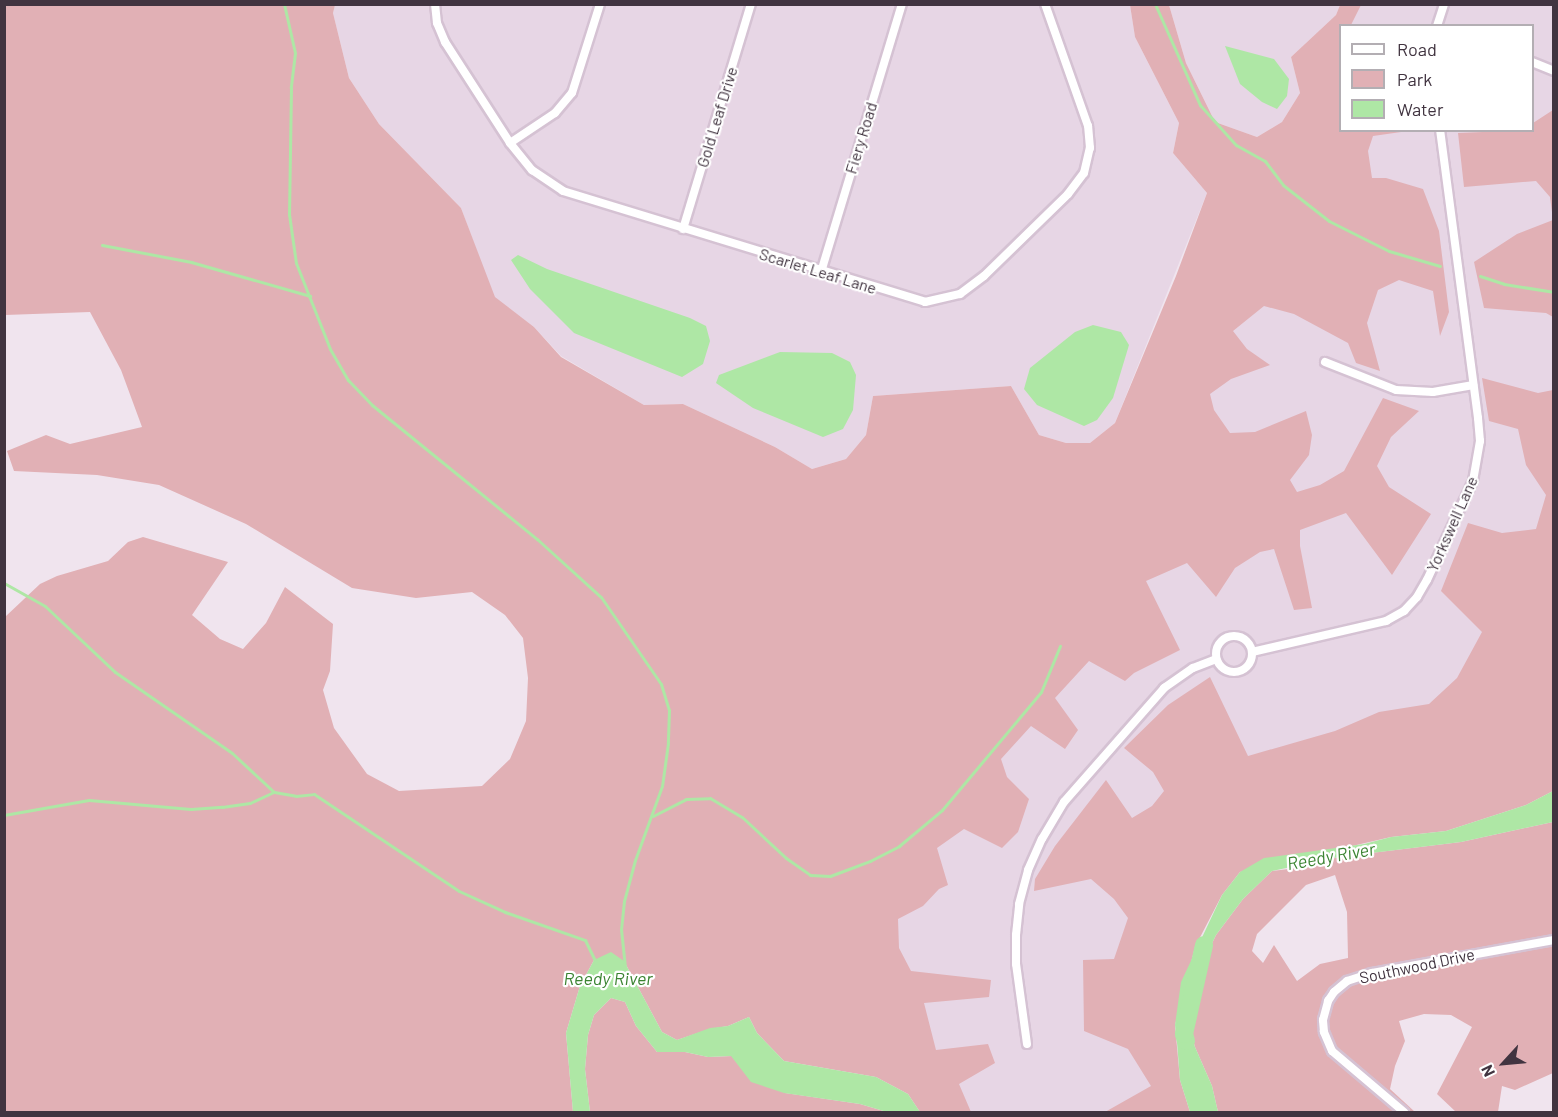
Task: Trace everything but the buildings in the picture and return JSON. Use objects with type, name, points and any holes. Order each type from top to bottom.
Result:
[{"type":"street","name":"Scarlet Leaf Lane","points":[[435,4],[437,23],[445,42],[510,143],[532,170],[563,191],[915,300],[936,301],[967,290],[984,276],[1079,182],[1088,162],[1088,126],[1045,4]]},
{"type":"street","points":[[510,143],[555,113],[572,93],[600,4]]},
{"type":"street","name":"Gold Leaf Drive","points":[[683,229],[751,4]]},
{"type":"street","name":"Fiery Road","points":[[821,272],[902,4]]},
{"type":"street","points":[[1438,24],[1444,4]]},
{"type":"street","points":[[1534,62],[1554,71]]},
{"type":"street","name":"Yorkswell Lane","points":[[1252,652],[1386,621],[1404,611],[1417,597],[1448,536],[1475,472],[1480,441],[1440,132]]},
{"type":"street","points":[[1325,362],[1396,390],[1433,392],[1473,385]]},
{"type":"street","points":[[1231,636],[1243,639],[1252,652],[1249,665],[1239,672],[1227,672],[1216,659],[1217,646],[1231,636]]},
{"type":"street","points":[[1027,1044],[1016,964],[1016,935],[1019,904],[1028,870],[1041,839],[1064,802],[1164,688],[1192,668],[1216,659]]},
{"type":"street","name":"Southwood Drive","points":[[1404,1113],[1332,1051],[1324,1032],[1323,1020],[1328,1001],[1334,992],[1347,981],[1372,973],[1554,940]]},
{"type":"shaded area","points":[[335,4],[1130,5],[1135,37],[1179,123],[1173,153],[1207,193],[1115,423],[1090,443],[1066,443],[1039,435],[1011,386],[873,396],[866,435],[846,459],[812,469],[775,447],[683,404],[644,405],[561,356],[534,327],[494,297],[461,208],[379,124],[349,78],[333,13]]},
{"type":"shaded area","points":[[1169,5],[1340,5],[1336,15],[1291,57],[1300,93],[1282,122],[1257,137],[1215,122],[1186,63]]},
{"type":"shaded area","points":[[1345,5],[1553,5],[1553,625],[1131,931],[1166,1103],[1151,1112],[955,1112],[872,1001],[914,828],[1296,142]]},
{"type":"green space","points":[[5,5],[335,5],[333,13],[349,78],[379,124],[461,208],[495,297],[534,327],[561,357],[644,405],[683,404],[775,447],[812,469],[846,459],[866,435],[873,396],[1011,386],[1039,435],[1066,443],[1090,443],[1115,423],[1176,276],[1207,193],[1173,153],[1179,123],[1135,37],[1130,5],[1169,5],[1186,63],[1215,122],[1257,137],[1282,122],[1300,93],[1291,57],[1336,15],[1340,5],[1361,5],[1352,24],[1339,24],[1339,132],[1401,132],[1373,136],[1368,151],[1372,178],[1386,178],[1423,189],[1439,231],[1449,312],[1440,336],[1433,291],[1399,280],[1378,290],[1367,323],[1380,371],[1356,363],[1348,343],[1294,314],[1264,306],[1233,331],[1247,349],[1270,365],[1231,379],[1210,394],[1214,410],[1230,433],[1255,432],[1306,411],[1312,435],[1309,455],[1290,480],[1297,492],[1320,485],[1344,471],[1383,398],[1419,411],[1391,437],[1377,466],[1389,487],[1431,514],[1392,575],[1346,513],[1300,530],[1300,546],[1312,608],[1294,610],[1274,549],[1260,552],[1235,568],[1216,597],[1187,563],[1146,581],[1180,650],[1134,673],[1125,681],[1089,661],[1055,698],[1078,730],[1065,749],[1031,726],[1001,759],[1007,777],[1029,799],[1018,832],[1002,848],[964,829],[937,848],[948,885],[939,889],[923,906],[898,919],[899,948],[911,971],[991,980],[989,997],[924,1003],[936,1050],[988,1044],[995,1063],[959,1084],[971,1112],[920,1112],[908,1094],[876,1077],[784,1061],[757,1033],[749,1017],[728,1026],[710,1029],[677,1040],[662,1032],[624,961],[594,960],[580,986],[566,1033],[573,1112],[5,1112],[5,617],[40,584],[57,576],[108,561],[128,542],[143,537],[228,562],[192,615],[220,639],[243,649],[266,623],[285,587],[333,624],[330,671],[323,690],[334,728],[367,774],[399,791],[482,786],[510,759],[526,721],[528,678],[523,638],[505,615],[472,592],[416,598],[352,588],[246,524],[159,485],[97,475],[14,471],[7,451],[46,435],[70,444],[142,427],[121,370],[90,312],[5,315]]},
{"type":"green space","points":[[1553,110],[1553,220],[1550,197],[1536,181],[1464,187],[1458,133],[1534,132],[1534,122]]},
{"type":"green space","points":[[1553,220],[1553,317],[1546,313],[1484,308],[1474,262],[1517,234]]},
{"type":"green space","points":[[1482,378],[1538,393],[1553,390],[1553,791],[1526,805],[1446,831],[1391,837],[1240,872],[1222,895],[1195,947],[1175,1025],[1180,1080],[1190,1112],[1105,1112],[1151,1086],[1128,1049],[1084,1031],[1083,960],[1114,959],[1128,918],[1114,899],[1091,879],[1034,891],[1035,879],[1055,846],[1106,780],[1132,818],[1152,806],[1164,791],[1153,772],[1124,748],[1168,705],[1210,677],[1248,756],[1335,731],[1379,712],[1429,704],[1457,678],[1482,632],[1441,591],[1468,523],[1502,533],[1536,529],[1546,495],[1526,465],[1518,429],[1489,421]]},
{"type":"green space","points":[[1553,822],[1553,1073],[1515,1090],[1502,1086],[1498,1112],[1456,1112],[1437,1094],[1472,1027],[1451,1015],[1424,1014],[1399,1021],[1405,1041],[1395,1066],[1390,1089],[1415,1112],[1218,1112],[1212,1086],[1195,1047],[1187,1019],[1188,994],[1216,935],[1243,899],[1272,871],[1297,868],[1338,857],[1461,842]],"holes":[[[1335,875],[1347,912],[1348,958],[1320,964],[1297,981],[1274,945],[1263,963],[1252,951],[1257,934],[1306,885]]]},
{"type":"green space","points":[[611,998],[625,1002],[636,1026],[657,1052],[685,1052],[708,1057],[732,1056],[785,1093],[860,1104],[887,1112],[590,1112],[585,1069],[588,1035],[594,1015]]},
{"type":"water","points":[[1225,46],[1274,59],[1289,79],[1287,96],[1277,109],[1262,102],[1240,84]]},
{"type":"water","points":[[518,255],[547,269],[690,318],[706,326],[710,341],[703,364],[682,377],[574,333],[530,289],[511,260]]},
{"type":"water","points":[[1093,325],[1121,332],[1129,345],[1113,398],[1097,420],[1084,426],[1037,405],[1024,389],[1030,368],[1075,332]]},
{"type":"water","points":[[780,352],[832,353],[850,362],[856,375],[853,410],[843,429],[823,437],[753,408],[716,383],[719,375]]},
{"type":"water","name":"Reedy River","points":[[1553,791],[1553,822],[1461,842],[1339,857],[1272,871],[1243,899],[1216,935],[1188,994],[1187,1019],[1195,1047],[1212,1086],[1218,1112],[1190,1112],[1180,1080],[1175,1025],[1181,982],[1222,895],[1240,872],[1264,858],[1364,844],[1391,837],[1446,831],[1526,805]]},
{"type":"water","name":"Reedy River","points":[[611,952],[624,961],[662,1032],[677,1040],[710,1028],[728,1026],[749,1017],[757,1033],[784,1061],[876,1077],[908,1094],[920,1112],[887,1112],[860,1104],[784,1093],[751,1082],[731,1056],[708,1057],[685,1052],[657,1052],[636,1026],[625,1002],[611,998],[594,1015],[588,1035],[585,1069],[590,1112],[573,1112],[566,1033],[580,986],[594,960]]},
{"type":"waterway","points":[[284,4],[295,53],[291,88],[289,214],[296,263],[330,349],[348,380],[372,405],[537,539],[601,597],[661,684],[669,710],[668,743],[662,786],[635,860],[624,901],[621,929],[625,965]]},
{"type":"waterway","points":[[1155,4],[1200,105],[1236,145],[1265,161],[1283,185],[1329,221],[1389,251],[1440,266]]},
{"type":"waterway","points":[[102,245],[191,262],[310,296]]},
{"type":"waterway","points":[[1480,276],[1504,284],[1554,292]]},
{"type":"waterway","points":[[4,583],[45,606],[115,672],[232,753],[274,792],[296,796],[314,794],[459,891],[505,912],[585,940],[596,963]]},
{"type":"waterway","points":[[653,816],[686,799],[710,798],[742,817],[786,858],[810,875],[830,876],[870,861],[899,846],[942,810],[1041,692],[1060,646]]},
{"type":"waterway","points":[[4,815],[89,800],[191,809],[222,807],[250,803],[274,792]]},
{"type":"waterway","name":"Reedy River","points":[[1186,1041],[1184,1034],[1204,945]]}]
